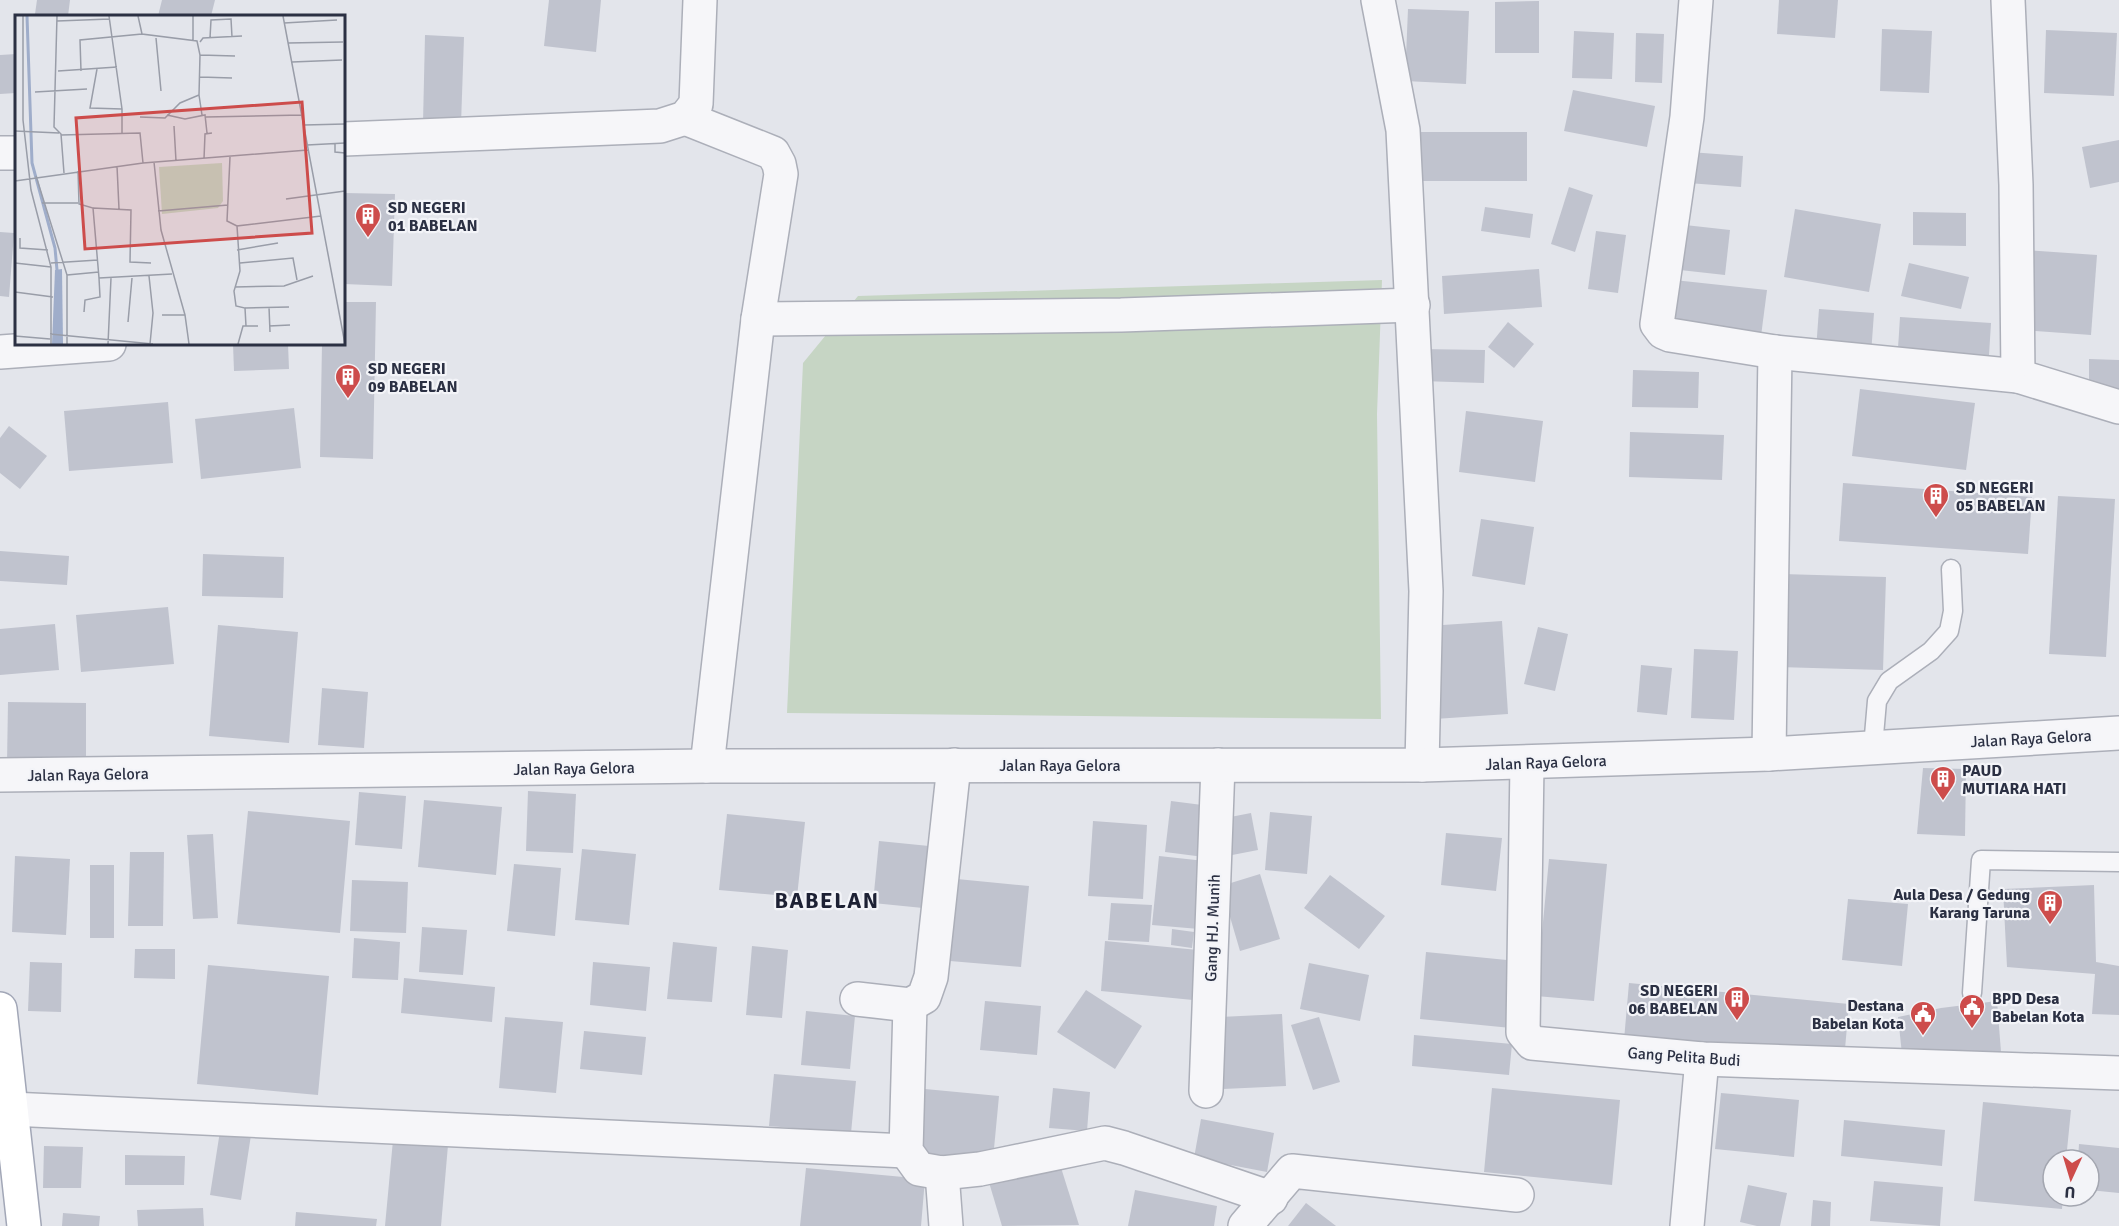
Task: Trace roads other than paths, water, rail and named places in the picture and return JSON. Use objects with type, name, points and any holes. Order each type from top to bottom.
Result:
[{"type":"main road","points":[[0,1009],[24,1226]]},
{"type":"street","points":[[345,139],[660,126],[685,118],[696,104],[700,0]]},
{"type":"street","points":[[1378,0],[1403,130],[1426,591],[1422,765]]},
{"type":"street","points":[[1696,0],[1687,117],[1657,324],[1662,332],[1775,352],[2018,376],[2119,407]]},
{"type":"street","points":[[2008,0],[2016,185],[2018,376]]},
{"type":"street","points":[[685,118],[773,153],[779,164],[780,183],[758,320],[707,766]]},
{"type":"street","points":[[758,320],[1121,315],[1413,305]]},
{"type":"street","points":[[0,352],[95,345]]},
{"type":"street","points":[[1769,754],[1775,352]]},
{"type":"street","name":"Jalan Raya Gelora","points":[[0,775],[707,766],[1527,763],[1769,754],[2119,733]]},
{"type":"street","name":"Gang Pelita Budi","points":[[1527,763],[1523,1032],[1532,1043],[1702,1059],[2119,1073]]},
{"type":"street","points":[[857,999],[909,1005],[924,998],[931,977],[954,765]]},
{"type":"street","name":"Gang HJ. Munih","points":[[1206,1091],[1218,765]]},
{"type":"street","points":[[909,1005],[906,1151],[919,1169],[942,1173],[980,1169],[1105,1143],[1270,1198]]},
{"type":"street","points":[[1687,1226],[1702,1059]]},
{"type":"street","points":[[11,1109],[906,1151]]},
{"type":"street","points":[[1245,1226],[1292,1171],[1517,1195]]},
{"type":"street","points":[[942,1173],[946,1226]]},
{"type":"lane","points":[[1873,747],[1876,701],[1889,681],[1931,651],[1949,631],[1953,611],[1951,569]]},
{"type":"lane","points":[[1972,993],[1981,860],[2119,862]]},
{"type":"place","name":"SD NEGERI 01 BABELAN","points":[[368,239]]},
{"type":"place","name":"SD NEGERI 09 BABELAN","points":[[348,400]]},
{"type":"place","name":"SD NEGERI 05 BABELAN","points":[[1936,519]]},
{"type":"place","name":"PAUD MUTIARA HATI","points":[[1943,802]]},
{"type":"place","name":"Aula Desa / Gedung Karang Taruna","points":[[2050,926]]},
{"type":"place","name":"SD NEGERI 06 BABELAN","points":[[1737,1022]]},
{"type":"place","name":"BPD Desa Babelan Kota","points":[[1972,1030]]},
{"type":"place","name":"Destana Babelan Kota","points":[[1923,1037]]},
{"type":"district","name":"BABELAN","points":[[827,900]]}]
